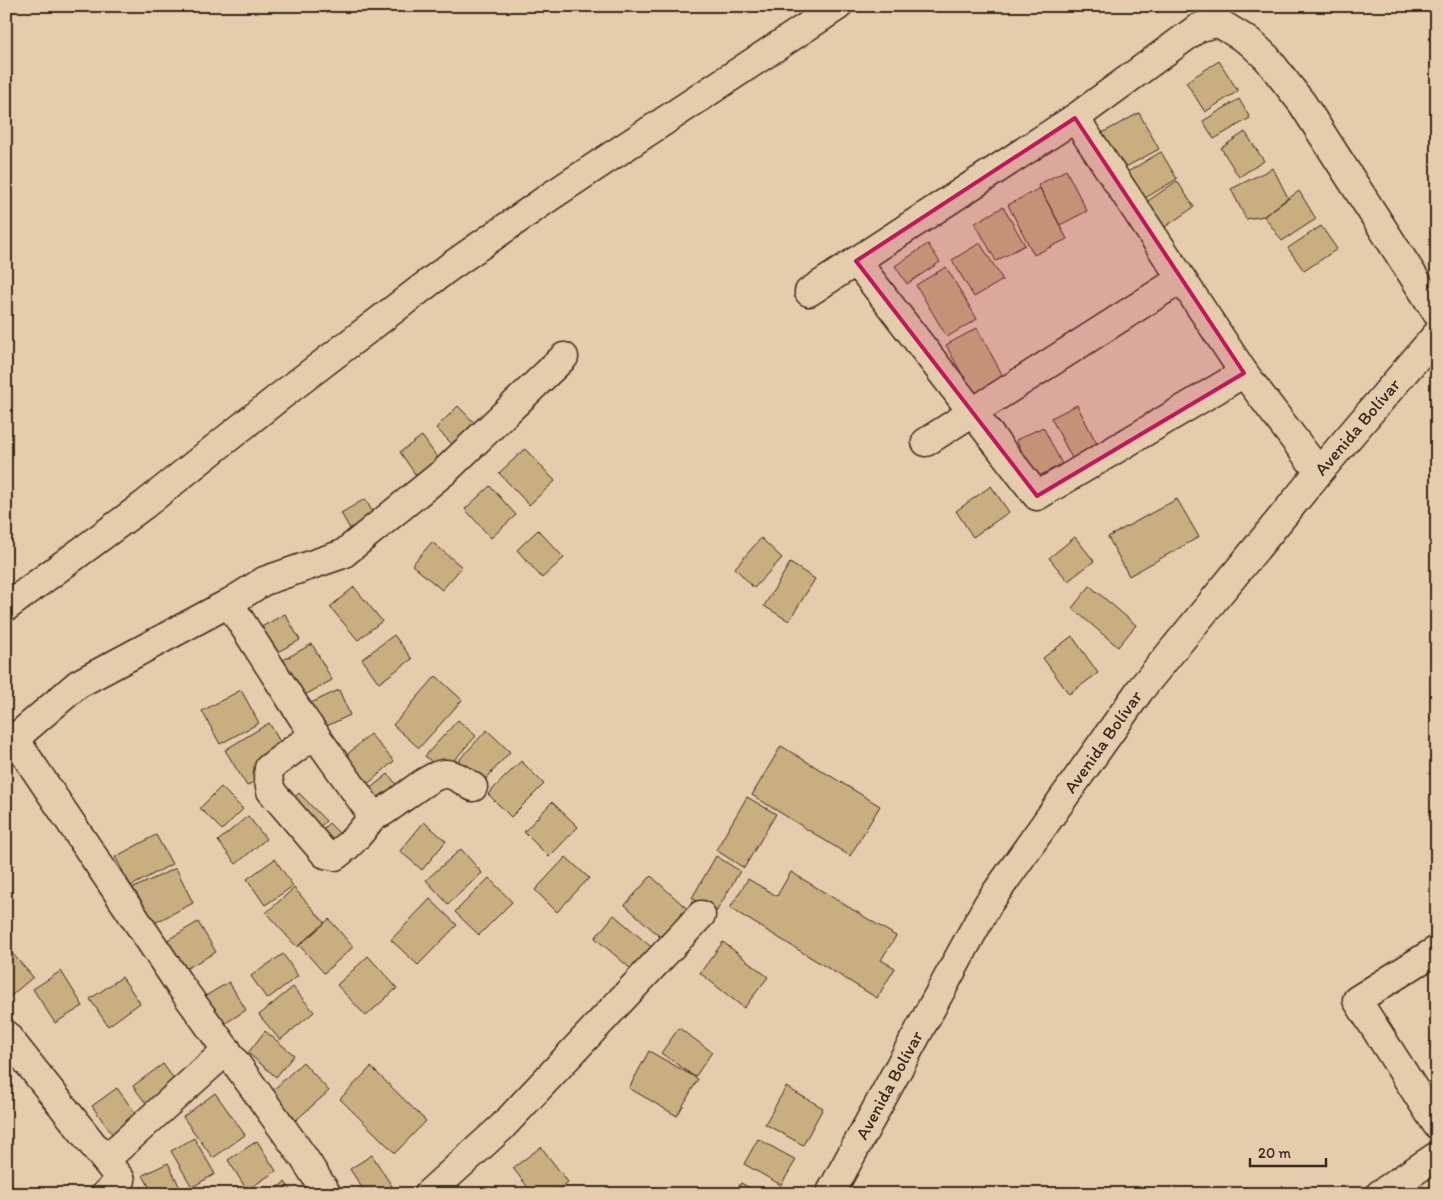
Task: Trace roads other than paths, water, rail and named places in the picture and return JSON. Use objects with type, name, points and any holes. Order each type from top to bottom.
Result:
[{"type":"street","points":[[6,607],[144,505],[278,398],[448,268],[551,196],[838,6]]},
{"type":"street","points":[[809,292],[1075,118],[1198,28],[1215,24],[1224,26],[1250,42],[1267,58],[1302,103],[1437,313]]},
{"type":"street","points":[[1075,118],[1244,373],[1319,472]]},
{"type":"street","points":[[856,262],[1037,496],[1244,373]]},
{"type":"street","points":[[926,442],[974,414],[1182,279]]},
{"type":"street","name":"Avenida Bolívar","points":[[830,1194],[988,904],[1140,690],[1319,472],[1437,334]]},
{"type":"street","points":[[327,1194],[10,742],[78,684],[229,603],[264,581],[343,554],[444,472],[564,357]]},
{"type":"street","points":[[229,603],[315,734],[368,809],[374,813],[381,813],[433,778],[445,774],[457,777],[473,787]]},
{"type":"street","points":[[315,734],[270,768],[268,777],[271,791],[325,854],[335,856],[348,848],[363,831],[374,813]]},
{"type":"street","points":[[428,1194],[502,1127],[701,915]]},
{"type":"street","points":[[1437,950],[1357,1000],[1437,1125]]},
{"type":"street","points":[[6,1036],[122,1180],[106,1194]]},
{"type":"street","points":[[105,1160],[227,1050]]},
{"type":"street","points":[[1380,1194],[1437,1156]]}]
